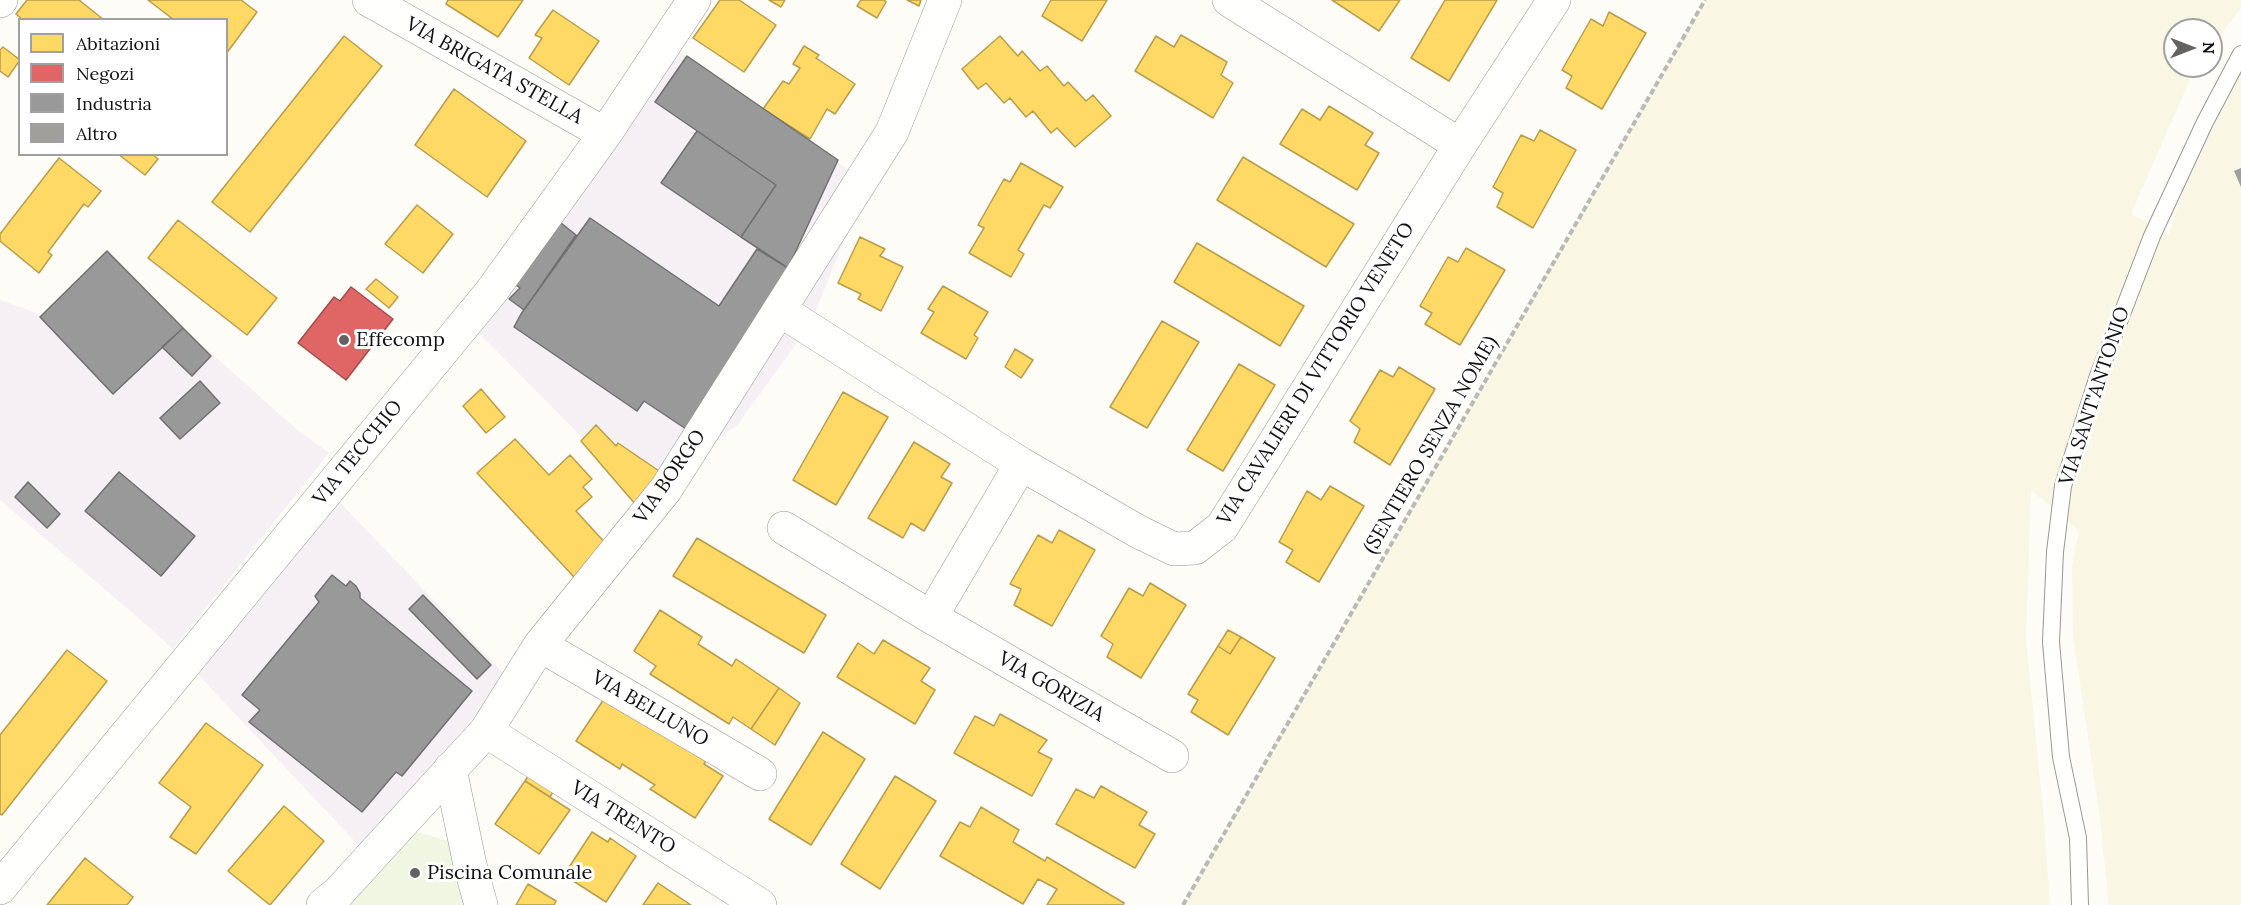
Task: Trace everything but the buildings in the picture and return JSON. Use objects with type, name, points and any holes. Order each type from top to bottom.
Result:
[{"type":"street","name":"VIA TECCHIO","points":[[0,888],[491,292],[605,134],[694,0]]},
{"type":"street","name":"VIA BORGO","points":[[323,905],[338,893],[486,731],[540,645],[666,489],[892,132],[945,0]]},
{"type":"street","points":[[1229,0],[1460,145]]},
{"type":"street","name":"VIA CAVALIERI DI VITTORIO VENETO","points":[[780,310],[1021,464],[1139,532],[1174,549],[1195,548],[1222,527],[1460,145],[1554,0]]},
{"type":"street","name":"VIA BRIGATA STELLA","points":[[380,3],[605,134]]},
{"type":"street","points":[[931,617],[1021,464]]},
{"type":"street","name":"VIA GORIZIA","points":[[784,528],[931,617],[1172,756]]},
{"type":"street","name":"VIA BELLUNO","points":[[540,645],[760,774]]},
{"type":"street","name":"VIA TRENTO","points":[[486,731],[760,905]]},
{"type":"street","points":[[450,769],[482,905]]},
{"type":"lane","name":"VIA SANT'ANTONIO","points":[[2080,905],[2078,838],[2061,757],[2051,642],[2055,552],[2063,486],[2098,376],[2152,236],[2205,122],[2241,54]]},
{"type":"path","name":"(SENTIERO SENZA NOME)","points":[[1183,905],[1706,0]]},
{"type":"shaded area","points":[[1705,0],[2241,0],[2241,8],[2223,31],[2223,18],[2163,18],[2163,78],[2191,78],[2131,214],[2169,234],[2190,168],[2241,68],[2241,905],[2109,905],[2099,811],[2073,636],[2072,566],[2079,531],[2031,490],[2026,639],[2050,905],[1183,905]]},
{"type":"shaded area","points":[[672,47],[867,183],[810,325],[738,424],[643,499],[473,327]]},
{"type":"shaded area","points":[[107,251],[183,328],[296,429],[329,453],[173,649],[0,500],[0,300],[42,315]]},
{"type":"shaded area","points":[[333,495],[508,678],[361,848],[188,664]]},
{"type":"green space","name":"Piscina Comunale","points":[[412,831],[449,841],[467,905],[343,905]]},
{"type":"place","name":"Effecomp","points":[[344,340]]},
{"type":"place","name":"Piscina Comunale","points":[[415,873]]}]
